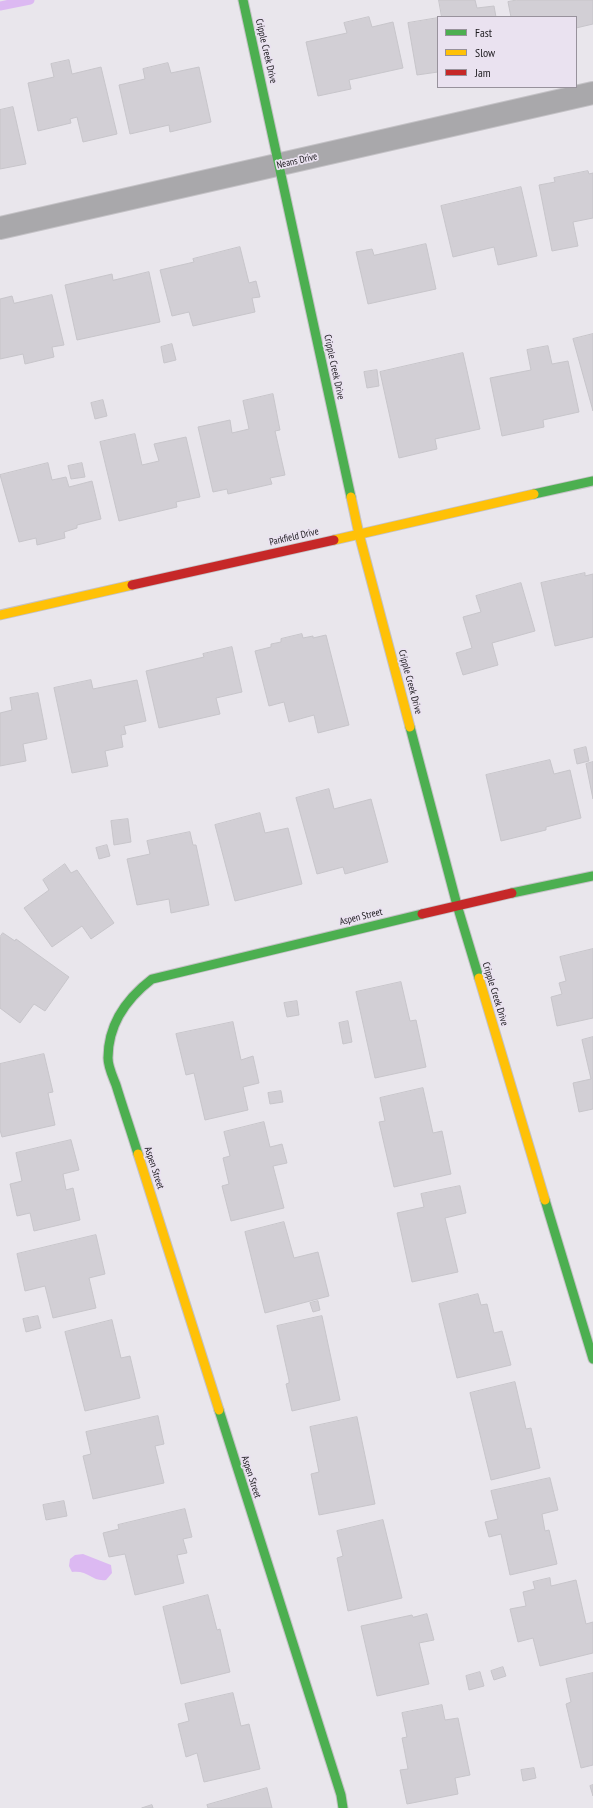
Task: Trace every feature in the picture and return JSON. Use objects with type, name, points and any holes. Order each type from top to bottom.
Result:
[{"type":"street","name":"Cripple Creek Drive","points":[[243,0],[359,534],[457,905],[593,1360]]},
{"type":"street","name":"Neans Drive","points":[[0,228],[593,93]]},
{"type":"street","name":"Parkfield Drive","points":[[0,615],[593,481]]},
{"type":"street","name":"Aspen Street","points":[[343,1808],[341,1795],[108,1060],[108,1044],[111,1030],[118,1014],[127,1001],[138,989],[152,979],[457,905],[593,876]]},
{"type":"shaded area","points":[[83,1554],[111,1565],[112,1573],[106,1580],[97,1579],[83,1573],[72,1572],[69,1566],[70,1559],[75,1555]]},
{"type":"building","points":[[439,0],[475,0],[477,8],[494,6],[496,16],[442,16]]},
{"type":"building","points":[[517,0],[593,0],[593,24],[577,28],[577,16],[511,16],[508,2]]},
{"type":"building","points":[[369,17],[372,27],[393,22],[403,68],[349,80],[351,89],[318,96],[306,42],[347,33],[344,23]]},
{"type":"building","points":[[437,18],[437,72],[417,75],[408,23]]},
{"type":"building","points":[[69,60],[72,74],[101,67],[117,134],[83,142],[77,117],[70,119],[71,123],[38,131],[28,83],[54,77],[51,64]]},
{"type":"building","points":[[168,63],[171,73],[199,67],[211,122],[170,132],[169,125],[130,134],[119,85],[145,79],[143,69]]},
{"type":"building","points":[[13,107],[26,164],[0,169],[0,110]]},
{"type":"building","points":[[588,171],[589,174],[593,173],[593,218],[573,222],[578,246],[552,251],[539,185],[555,182],[554,178]]},
{"type":"building","points":[[521,187],[537,256],[498,265],[494,247],[453,257],[441,206]]},
{"type":"building","points":[[426,244],[436,289],[368,304],[356,252],[372,249],[374,255]]},
{"type":"building","points":[[240,247],[249,283],[256,281],[260,297],[252,298],[255,312],[193,326],[189,312],[172,316],[160,270],[194,262],[193,259]]},
{"type":"building","points":[[149,272],[160,322],[77,340],[65,285],[112,274],[113,280]]},
{"type":"building","points":[[52,295],[64,345],[52,347],[54,357],[25,364],[23,354],[0,359],[0,299],[12,296],[14,303]]},
{"type":"building","points":[[593,334],[593,411],[573,339]]},
{"type":"building","points":[[172,344],[176,360],[164,363],[161,347]]},
{"type":"building","points":[[548,346],[552,364],[568,361],[579,412],[543,420],[544,427],[502,436],[490,378],[531,370],[527,350]]},
{"type":"building","points":[[463,353],[480,429],[435,439],[437,449],[399,458],[380,372]]},
{"type":"building","points":[[377,370],[379,386],[367,388],[364,372]]},
{"type":"building","points":[[273,394],[280,430],[275,431],[285,475],[270,478],[272,484],[228,494],[227,489],[213,492],[198,427],[230,420],[232,433],[249,429],[243,401]]},
{"type":"building","points":[[103,400],[107,416],[95,419],[91,403]]},
{"type":"building","points":[[135,434],[142,465],[159,461],[154,444],[186,437],[200,497],[176,502],[177,507],[119,521],[100,442]]},
{"type":"building","points":[[48,463],[52,480],[66,477],[69,487],[92,481],[101,519],[77,525],[77,528],[64,532],[65,538],[37,545],[36,538],[19,542],[0,475]]},
{"type":"building","points":[[82,463],[85,477],[71,479],[68,466]]},
{"type":"building","points":[[585,573],[585,576],[593,574],[593,637],[555,646],[541,583]]},
{"type":"building","points":[[521,583],[535,631],[492,643],[498,665],[463,675],[456,653],[472,648],[463,617],[481,612],[476,596]]},
{"type":"building","points":[[302,634],[303,638],[313,636],[313,638],[326,635],[349,725],[318,733],[314,715],[289,722],[284,702],[269,706],[255,651],[271,647],[271,644],[281,642],[281,639]]},
{"type":"building","points":[[232,647],[242,692],[216,698],[220,714],[159,728],[146,671],[204,657],[203,654]]},
{"type":"building","points":[[91,680],[93,689],[137,680],[146,721],[124,726],[126,734],[121,735],[123,747],[105,751],[108,766],[72,773],[54,688]]},
{"type":"building","points":[[38,693],[47,739],[23,744],[26,761],[0,766],[0,713],[12,710],[10,698]]},
{"type":"building","points":[[586,747],[589,761],[577,764],[574,750]]},
{"type":"building","points":[[550,760],[554,774],[570,770],[581,818],[546,827],[546,830],[501,841],[486,775]]},
{"type":"building","points":[[593,762],[593,799],[586,764]]},
{"type":"building","points":[[329,789],[334,809],[371,799],[388,862],[345,874],[343,867],[317,874],[296,798]]},
{"type":"building","points":[[260,813],[265,833],[288,828],[302,884],[235,901],[215,825]]},
{"type":"building","points":[[128,819],[131,842],[114,845],[111,821]]},
{"type":"building","points":[[190,832],[193,845],[196,845],[209,905],[171,913],[169,899],[137,905],[127,859],[150,854],[147,841]]},
{"type":"building","points":[[107,845],[110,856],[99,859],[96,848]]},
{"type":"building","points":[[65,864],[71,873],[77,870],[114,923],[91,939],[82,926],[52,947],[24,908],[49,890],[43,880]]},
{"type":"building","points":[[3,933],[15,941],[16,939],[69,977],[45,1011],[34,1004],[20,1023],[0,1008],[0,937]]},
{"type":"building","points":[[593,949],[593,1018],[557,1026],[551,997],[562,994],[559,983],[566,981],[560,957]]},
{"type":"building","points":[[401,982],[410,1021],[416,1020],[426,1067],[375,1078],[356,992]]},
{"type":"building","points":[[297,1001],[299,1015],[287,1017],[284,1003]]},
{"type":"building","points":[[348,1021],[352,1042],[343,1044],[339,1023]]},
{"type":"building","points":[[233,1022],[241,1060],[253,1056],[259,1083],[243,1087],[248,1110],[205,1120],[194,1073],[186,1075],[176,1034]]},
{"type":"building","points":[[593,1037],[593,1109],[579,1112],[573,1083],[591,1079],[582,1040]]},
{"type":"building","points":[[44,1054],[53,1092],[48,1093],[55,1125],[2,1137],[0,1130],[0,1064]]},
{"type":"building","points":[[423,1088],[433,1133],[442,1131],[451,1174],[394,1187],[379,1122],[385,1121],[380,1098]]},
{"type":"building","points":[[281,1091],[283,1102],[270,1104],[268,1093]]},
{"type":"building","points":[[264,1122],[270,1147],[282,1144],[287,1163],[273,1166],[284,1208],[231,1221],[222,1186],[229,1184],[223,1158],[230,1156],[224,1132]]},
{"type":"building","points":[[71,1140],[79,1170],[63,1174],[66,1190],[73,1188],[80,1220],[34,1231],[30,1213],[17,1216],[10,1184],[22,1181],[16,1153]]},
{"type":"building","points":[[460,1186],[466,1213],[445,1218],[458,1272],[412,1282],[397,1213],[424,1207],[421,1194]]},
{"type":"building","points":[[284,1222],[294,1258],[318,1252],[329,1296],[265,1313],[245,1232]]},
{"type":"building","points":[[96,1235],[105,1274],[89,1278],[96,1308],[53,1318],[45,1286],[25,1291],[17,1254]]},
{"type":"building","points":[[478,1294],[481,1305],[487,1304],[494,1333],[502,1331],[511,1365],[457,1378],[439,1304]]},
{"type":"building","points":[[318,1301],[320,1310],[313,1312],[310,1303]]},
{"type":"building","points":[[38,1316],[41,1328],[26,1332],[23,1319]]},
{"type":"building","points":[[322,1316],[340,1400],[292,1411],[286,1384],[289,1383],[289,1380],[277,1326]]},
{"type":"building","points":[[112,1320],[121,1358],[130,1356],[140,1398],[85,1411],[65,1332]]},
{"type":"building","points":[[515,1382],[526,1429],[531,1428],[540,1468],[491,1480],[470,1393]]},
{"type":"building","points":[[158,1416],[164,1444],[155,1446],[164,1483],[93,1499],[83,1456],[91,1454],[86,1432]]},
{"type":"building","points":[[357,1417],[375,1504],[319,1515],[311,1474],[319,1472],[310,1427]]},
{"type":"building","points":[[550,1478],[558,1510],[542,1514],[545,1531],[549,1530],[557,1564],[510,1575],[501,1534],[489,1537],[485,1522],[498,1519],[491,1491]]},
{"type":"building","points":[[64,1501],[67,1516],[46,1520],[43,1505]]},
{"type":"building","points":[[185,1509],[192,1537],[183,1539],[187,1553],[177,1555],[184,1583],[135,1595],[125,1554],[109,1557],[103,1533],[119,1529],[118,1525]]},
{"type":"building","points":[[383,1520],[402,1598],[348,1611],[337,1558],[343,1556],[337,1531]]},
{"type":"building","points":[[550,1578],[551,1586],[576,1580],[586,1624],[593,1622],[593,1653],[540,1666],[533,1638],[518,1642],[510,1609],[526,1606],[523,1592],[535,1589],[533,1582]]},
{"type":"building","points":[[208,1595],[217,1630],[220,1629],[230,1672],[181,1684],[163,1607]]},
{"type":"building","points":[[427,1614],[434,1640],[419,1643],[429,1684],[377,1696],[361,1626],[412,1615],[413,1617]]},
{"type":"building","points":[[503,1667],[506,1676],[494,1680],[491,1671]]},
{"type":"building","points":[[480,1672],[484,1686],[469,1690],[466,1676]]},
{"type":"building","points":[[593,1673],[593,1765],[581,1768],[566,1704],[571,1702],[566,1679]]},
{"type":"building","points":[[233,1693],[241,1726],[249,1724],[260,1769],[204,1782],[197,1753],[186,1757],[178,1724],[189,1721],[185,1704]]},
{"type":"building","points":[[442,1705],[445,1720],[458,1718],[470,1775],[455,1778],[458,1794],[407,1804],[400,1770],[408,1769],[402,1738],[407,1737],[402,1713]]},
{"type":"building","points":[[534,1768],[536,1778],[523,1781],[521,1770]]},
{"type":"building","points":[[593,1785],[593,1796],[590,1786]]},
{"type":"building","points":[[267,1788],[272,1808],[208,1808],[207,1805]]},
{"type":"building","points":[[152,1805],[153,1808],[142,1808]]},
{"type":"waterway","points":[[0,6],[30,0]]},
{"type":"traffic: fast","points":[[243,0],[351,497]]},
{"type":"traffic: fast","points":[[534,494],[593,481]]},
{"type":"traffic: fast","points":[[410,727],[457,905],[479,978]]},
{"type":"traffic: fast","points":[[512,893],[593,876]]},
{"type":"traffic: fast","points":[[138,1154],[108,1058],[111,1034],[120,1013],[134,995],[152,979],[422,914]]},
{"type":"traffic: fast","points":[[545,1200],[593,1359]]},
{"type":"traffic: fast","points":[[219,1410],[341,1795],[343,1808]]},
{"type":"traffic: slow","points":[[334,540],[534,494]]},
{"type":"traffic: slow","points":[[351,497],[359,534],[410,727]]},
{"type":"traffic: slow","points":[[0,615],[132,585]]},
{"type":"traffic: slow","points":[[479,978],[545,1200]]},
{"type":"traffic: slow","points":[[138,1154],[219,1410]]},
{"type":"traffic: jam","points":[[132,585],[334,540]]},
{"type":"traffic: jam","points":[[422,914],[512,893]]}]
